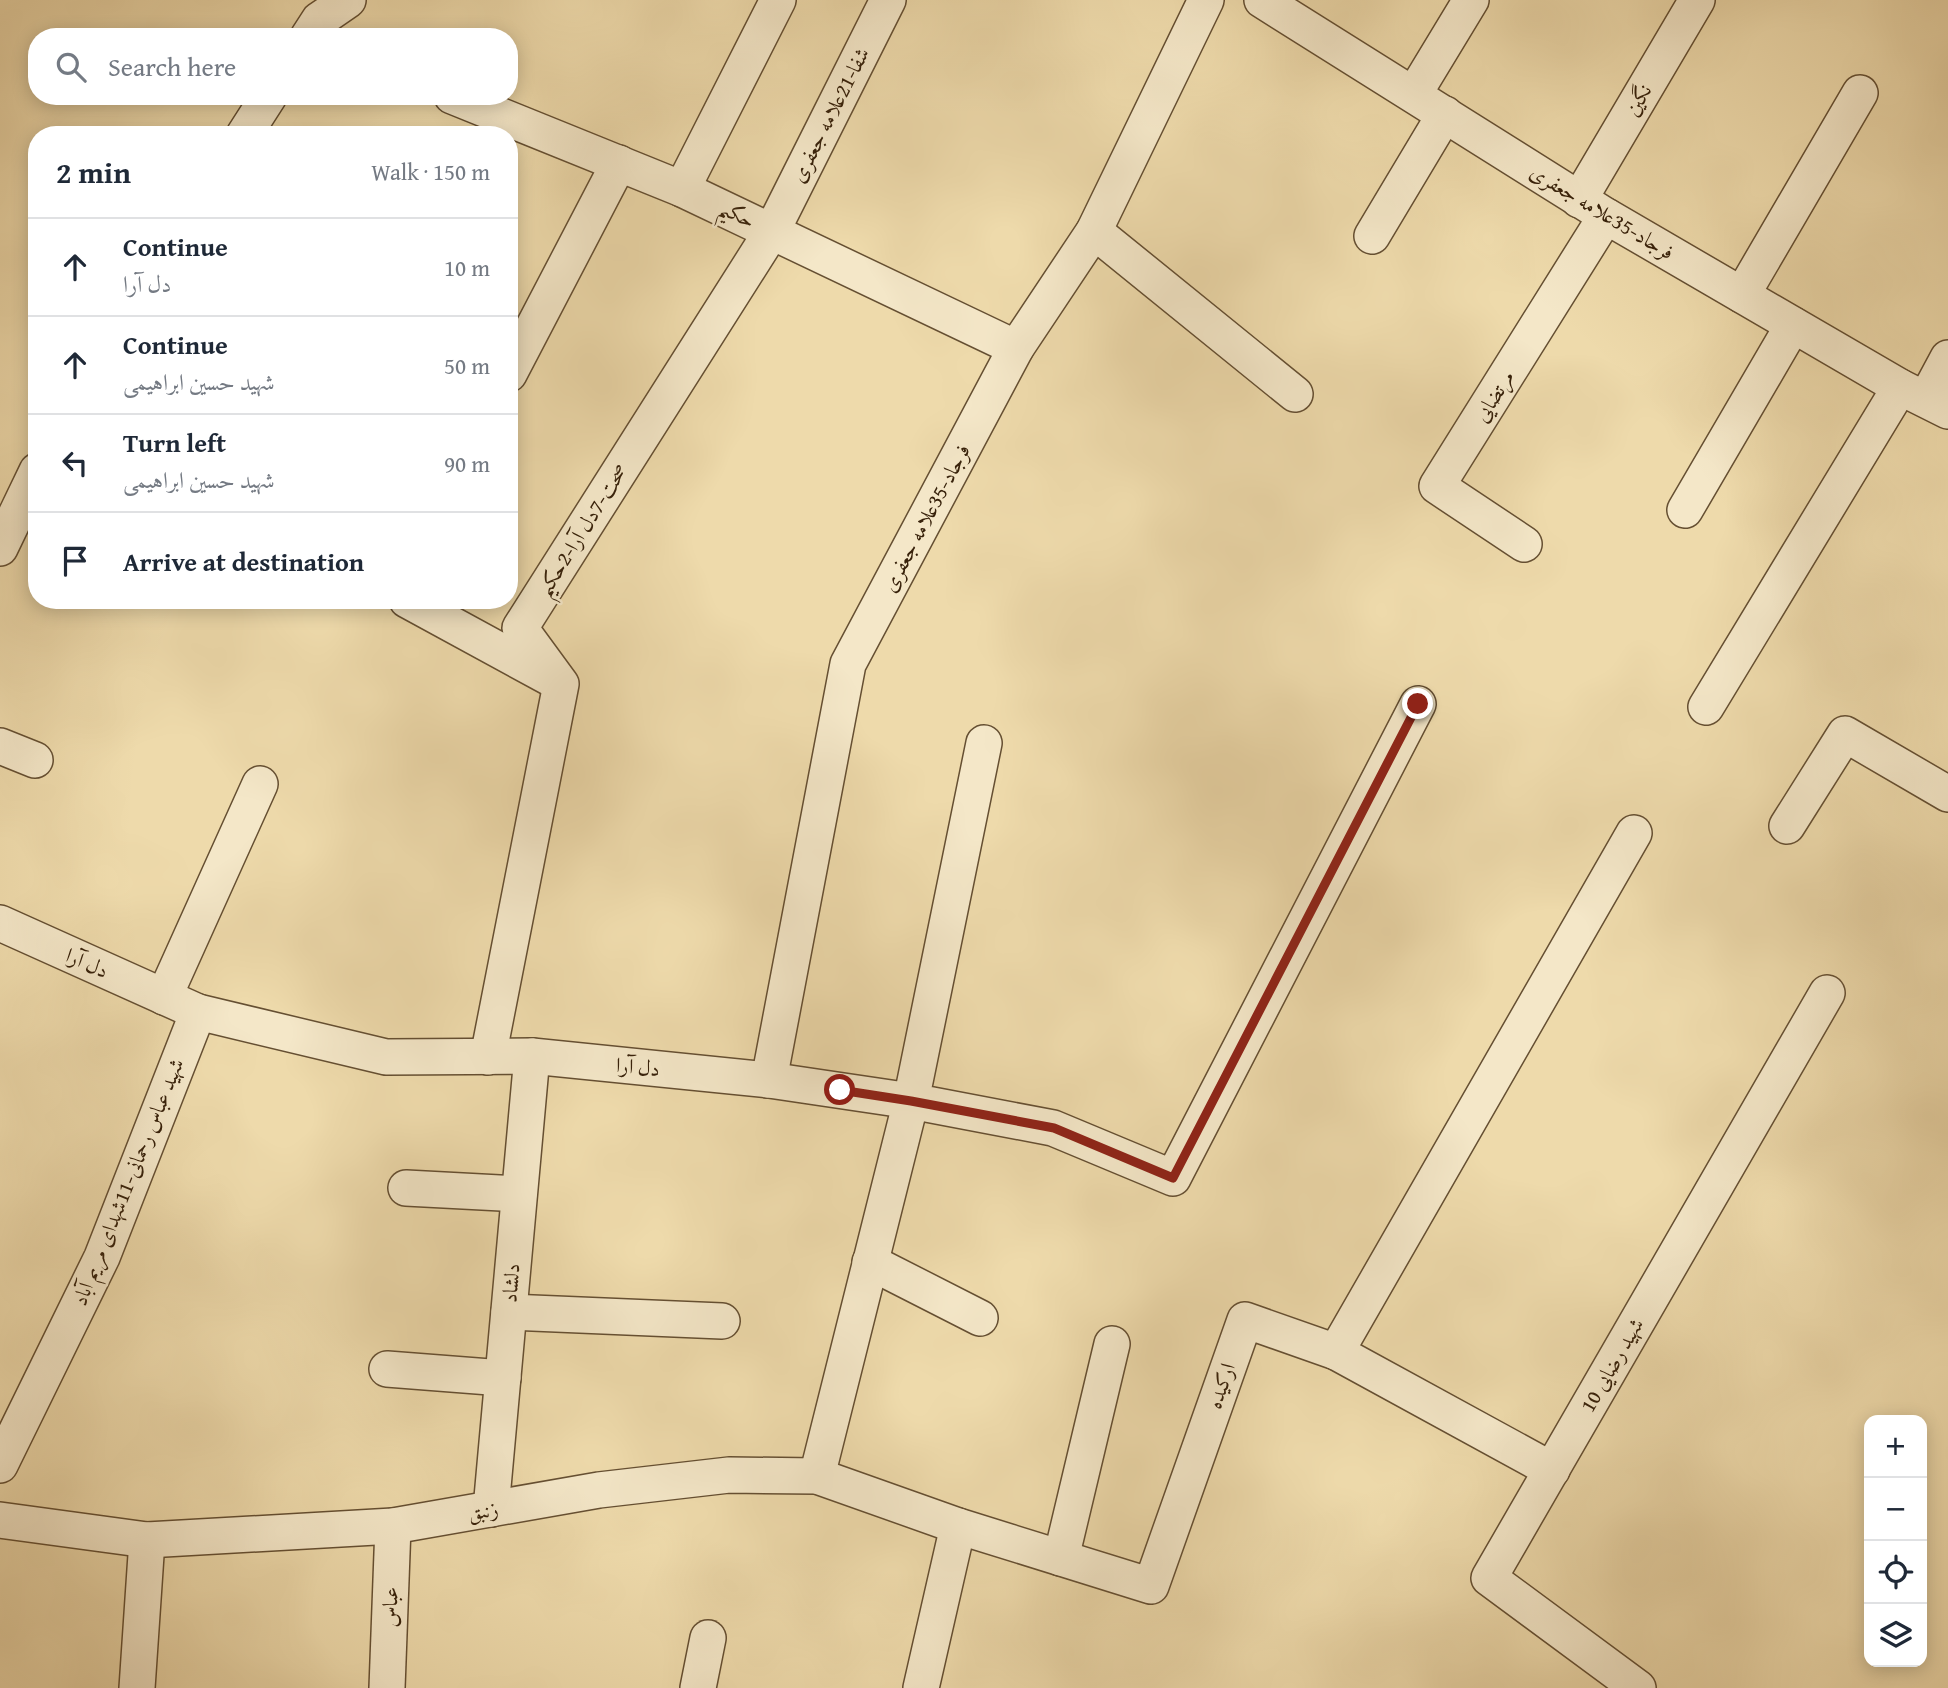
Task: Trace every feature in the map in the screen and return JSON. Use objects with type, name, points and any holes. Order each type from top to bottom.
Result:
[{"type":"street","points":[[318,23],[348,0]]},
{"type":"street","points":[[682,188],[778,0]]},
{"type":"street","name":"شفا-21علامه جعفری","points":[[772,231],[888,0]]},
{"type":"street","name":"فرجاد-35علامه جعفری","points":[[769,1080],[848,664],[1016,348],[1094,231],[1206,0]]},
{"type":"street","name":"فرجاد-35علامه جعفری","points":[[1262,0],[1592,208],[1925,399]]},
{"type":"street","points":[[1414,94],[1471,0]]},
{"type":"street","name":"نگین","points":[[1592,208],[1697,0]]},
{"type":"street","points":[[1742,295],[1860,93]]},
{"type":"street","points":[[250,126],[263,105]]},
{"type":"street","name":"حکیم","points":[[474,105],[682,188],[1016,348]]},
{"type":"street","points":[[1372,236],[1445,114]]},
{"type":"street","points":[[518,357],[619,163]]},
{"type":"street","name":"مرتضایی","points":[[1524,544],[1437,486],[1592,208]]},
{"type":"street","name":"صحت-7دل آرا-2حکیم","points":[[561,684],[520,628],[772,231]]},
{"type":"street","points":[[1094,231],[1295,394]]},
{"type":"street","points":[[1685,510],[1793,325]]},
{"type":"street","points":[[1706,707],[1925,399],[1948,358]]},
{"type":"street","points":[[0,548],[28,490]]},
{"type":"street","points":[[424,609],[561,684],[488,1056]]},
{"type":"street","name":"دل آرا","points":[[0,923],[198,1012],[386,1057],[532,1056],[769,1080],[911,1101],[1054,1128],[1173,1178],[1418,704]]},
{"type":"street","points":[[1787,826],[1845,734],[1948,794]]},
{"type":"street","points":[[817,1476],[911,1101],[984,743]]},
{"type":"street","points":[[0,746],[35,760]]},
{"type":"street","points":[[164,997],[260,784]]},
{"type":"street","points":[[1336,1352],[1634,833]]},
{"type":"street","name":"شهید رضایی 10","points":[[1638,1688],[1489,1578],[1827,993]]},
{"type":"street","name":"شهید عباس رحمانی-11شهدای مریم آباد","points":[[0,1465],[102,1257],[198,1012]]},
{"type":"street","name":"دلشاد","points":[[491,1509],[532,1056]]},
{"type":"street","points":[[406,1188],[519,1194]]},
{"type":"street","points":[[870,1262],[980,1318]]},
{"type":"street","points":[[509,1312],[722,1321]]},
{"type":"street","name":"ارکیده","points":[[958,1527],[1151,1586],[1245,1320],[1336,1352],[1552,1470]]},
{"type":"street","points":[[1061,1558],[1112,1344]]},
{"type":"street","points":[[387,1369],[503,1378]]},
{"type":"street","name":"زنبق","points":[[0,1520],[147,1540],[393,1527],[599,1490],[729,1475],[817,1476],[958,1527]]},
{"type":"street","name":"عباس","points":[[387,1688],[393,1527]]},
{"type":"street","points":[[922,1688],[958,1527]]},
{"type":"street","points":[[138,1688],[147,1540]]},
{"type":"street","points":[[698,1688],[708,1638]]},
{"type":"route","points":[[840,1090],[1054,1128],[1173,1178],[1418,704]]}]
